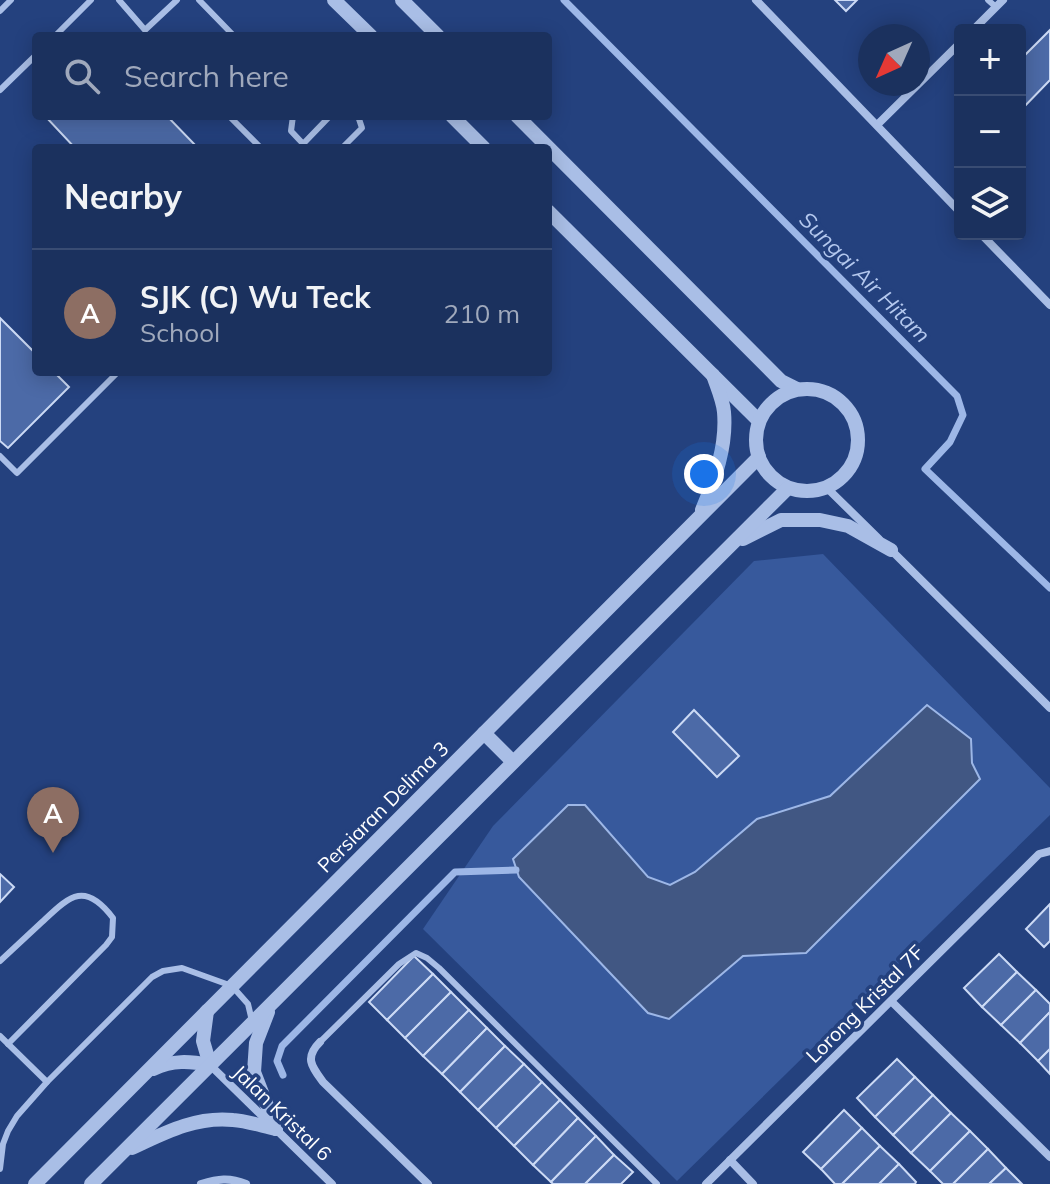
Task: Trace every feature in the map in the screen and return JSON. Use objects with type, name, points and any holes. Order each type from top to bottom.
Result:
[{"type":"street","points":[[334,0],[367,32]]},
{"type":"street","points":[[402,0],[434,32]]},
{"type":"street","points":[[756,0],[954,206]]},
{"type":"street","points":[[979,24],[999,4]]},
{"type":"street","points":[[877,125],[954,49]]},
{"type":"street","points":[[456,120],[480,144]]},
{"type":"street","points":[[521,120],[545,144]]},
{"type":"street","points":[[552,151],[781,381],[797,389]]},
{"type":"street","points":[[552,215],[759,421]]},
{"type":"street","points":[[987,240],[1050,305]]},
{"type":"street","points":[[699,518],[722,448],[724,411],[713,374]]},
{"type":"street","points":[[797,389],[814,389],[830,394],[844,404],[854,418],[859,435],[858,452],[851,468],[827,488],[807,492],[788,488],[775,480],[759,457],[756,436],[759,421],[769,406],[782,395],[797,389]]},
{"type":"street","name":"Persiaran Delima 3","points":[[35,1184],[759,457]]},
{"type":"street","points":[[91,1184],[788,488]]},
{"type":"street","points":[[827,488],[1050,708]]},
{"type":"street","points":[[729,547],[781,520],[820,520],[848,526],[891,550]]},
{"type":"street","points":[[484,733],[513,762]]},
{"type":"street","name":"Lorong Kristal 7F","points":[[706,1184],[1039,854],[1050,851]]},
{"type":"street","points":[[891,1001],[1050,1157]]},
{"type":"street","points":[[271,1005],[256,1043],[254,1072],[276,1129]]},
{"type":"street","points":[[207,1011],[203,1041],[210,1065]]},
{"type":"street","points":[[320,1042],[310,1055],[312,1067],[323,1082],[428,1184]]},
{"type":"street","points":[[146,1073],[170,1062],[210,1065]]},
{"type":"street","name":"Jalan Kristal 6","points":[[210,1065],[332,1184]]},
{"type":"street","points":[[124,1151],[168,1131],[213,1120],[234,1120],[276,1129]]},
{"type":"street","points":[[730,1160],[753,1184]]},
{"type":"street","points":[[201,1184],[221,1178],[245,1184]]},
{"type":"lane","points":[[0,11],[11,0]]},
{"type":"lane","points":[[59,32],[91,0]]},
{"type":"lane","points":[[119,0],[145,30],[177,0]]},
{"type":"lane","points":[[199,0],[230,32]]},
{"type":"lane","points":[[988,0],[999,4]]},
{"type":"lane","points":[[0,90],[32,59]]},
{"type":"lane","points":[[233,120],[257,144]]},
{"type":"lane","points":[[292,120],[291,131],[303,144]]},
{"type":"lane","points":[[307,144],[327,120]]},
{"type":"lane","points":[[346,144],[362,128],[359,120]]},
{"type":"lane","points":[[0,456],[17,473],[114,376]]},
{"type":"lane","points":[[0,961],[67,898],[94,898],[105,906],[113,918],[112,937],[106,945],[8,1044]]},
{"type":"lane","points":[[320,1042],[399,964],[416,953],[439,968],[657,1184]]},
{"type":"lane","points":[[0,1169],[3,1144],[17,1116],[152,977],[163,971],[182,968],[232,986],[248,1004],[252,1023]]},
{"type":"lane","points":[[0,1036],[47,1082]]},
{"type":"shaded area","points":[[823,554],[1050,788],[1050,815],[677,1181],[423,929],[493,826],[754,561]]},
{"type":"shaded area","points":[[927,705],[971,739],[972,763],[980,779],[806,953],[743,956],[669,1019],[648,1013],[519,877],[513,859],[568,805],[585,805],[648,877],[670,885],[695,872],[757,819],[830,796]]},
{"type":"building","points":[[835,0],[857,0],[846,11]]},
{"type":"building","points":[[1050,30],[1050,80],[1026,105],[1026,96],[1026,54]]},
{"type":"building","points":[[49,120],[171,120],[194,144],[71,144]]},
{"type":"building","points":[[0,318],[32,350],[32,376],[58,376],[69,387],[8,448],[0,441]]},
{"type":"building","points":[[694,710],[739,756],[717,777],[673,732]]},
{"type":"building","points":[[0,874],[14,887],[0,902]]},
{"type":"building","points":[[1050,904],[1050,941],[1044,947],[1026,929]]},
{"type":"building","points":[[999,954],[1017,972],[982,1007],[964,988]]},
{"type":"building","points":[[414,956],[433,974],[387,1020],[369,1002]]},
{"type":"building","points":[[1017,972],[1036,990],[1001,1025],[982,1007]]},
{"type":"building","points":[[433,974],[451,992],[405,1038],[387,1020]]},
{"type":"building","points":[[1036,990],[1050,1004],[1050,1012],[1020,1043],[1001,1025]]},
{"type":"building","points":[[451,992],[469,1010],[423,1056],[405,1038]]},
{"type":"building","points":[[469,1010],[487,1028],[442,1074],[423,1056]]},
{"type":"building","points":[[1050,1012],[1050,1049],[1038,1061],[1020,1043]]},
{"type":"building","points":[[487,1028],[505,1046],[460,1092],[442,1074]]},
{"type":"building","points":[[505,1046],[524,1064],[478,1110],[460,1092]]},
{"type":"building","points":[[1050,1049],[1050,1074],[1038,1061]]},
{"type":"building","points":[[897,1059],[915,1077],[875,1117],[857,1098]]},
{"type":"building","points":[[524,1064],[542,1082],[496,1128],[478,1110]]},
{"type":"building","points":[[915,1077],[933,1095],[893,1135],[875,1117]]},
{"type":"building","points":[[542,1082],[560,1100],[514,1146],[496,1128]]},
{"type":"building","points":[[933,1095],[951,1113],[911,1153],[893,1135]]},
{"type":"building","points":[[560,1100],[578,1118],[533,1165],[514,1146]]},
{"type":"building","points":[[844,1110],[862,1128],[821,1169],[803,1152]]},
{"type":"building","points":[[951,1113],[970,1131],[930,1171],[911,1153]]},
{"type":"building","points":[[578,1118],[596,1136],[551,1182],[533,1165]]},
{"type":"building","points":[[862,1128],[880,1146],[842,1184],[835,1184],[821,1169]]},
{"type":"building","points":[[970,1131],[988,1149],[953,1184],[943,1184],[930,1171]]},
{"type":"building","points":[[596,1136],[614,1155],[585,1184],[553,1184],[551,1182]]},
{"type":"building","points":[[880,1146],[899,1164],[879,1184],[842,1184]]},
{"type":"building","points":[[988,1149],[1006,1168],[989,1184],[953,1184]]},
{"type":"building","points":[[614,1155],[633,1172],[621,1184],[585,1184]]},
{"type":"building","points":[[899,1164],[915,1184],[879,1184]]},
{"type":"building","points":[[1006,1168],[1022,1184],[989,1184]]},
{"type":"waterway","name":"Sungai Air Hitam","points":[[564,0],[957,396],[963,415],[950,442],[925,469],[1050,588]]},
{"type":"waterway","points":[[283,1075],[277,1061],[282,1046],[455,872],[516,870]]},
{"type":"place","name":"SJK (C) Wu Teck","points":[[53,853]]}]
